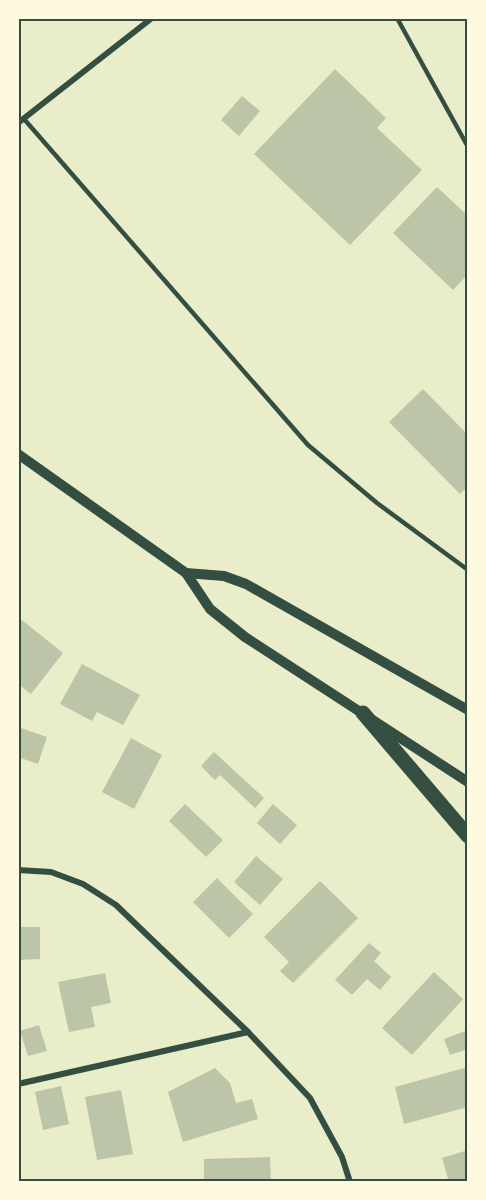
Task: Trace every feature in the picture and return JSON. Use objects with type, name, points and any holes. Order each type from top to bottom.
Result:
[{"type":"main road","points":[[363,713],[468,836]]},
{"type":"street","points":[[21,121],[152,18]]},
{"type":"street","points":[[18,454],[186,573],[210,609],[244,637],[468,782]]},
{"type":"street","points":[[186,573],[224,576],[246,584],[468,711]]},
{"type":"street","points":[[18,870],[51,872],[83,884],[116,905],[248,1032],[310,1098],[342,1157],[350,1182]]},
{"type":"street","points":[[18,1084],[248,1032]]},
{"type":"lane","points":[[397,18],[468,147]]},
{"type":"lane","points":[[21,121],[308,445],[377,503],[468,570]]},
{"type":"building","points":[[335,69],[386,118],[377,128],[422,170],[350,245],[254,154]]},
{"type":"building","points":[[242,96],[260,111],[239,136],[221,120]]},
{"type":"building","points":[[437,187],[468,216],[468,274],[453,290],[393,233]]},
{"type":"building","points":[[423,389],[468,435],[468,486],[460,494],[389,422]]},
{"type":"building","points":[[18,617],[63,653],[31,694],[18,684]]},
{"type":"building","points":[[82,664],[140,695],[123,725],[97,712],[92,721],[60,704]]},
{"type":"building","points":[[18,727],[47,737],[38,764],[18,757]]},
{"type":"building","points":[[131,738],[162,755],[134,809],[102,792]]},
{"type":"building","points":[[214,752],[264,798],[255,808],[220,775],[215,780],[201,766]]},
{"type":"building","points":[[185,804],[223,840],[206,857],[169,821]]},
{"type":"building","points":[[273,804],[297,825],[280,844],[257,823]]},
{"type":"building","points":[[256,856],[283,879],[260,905],[234,882]]},
{"type":"building","points":[[217,878],[253,914],[229,938],[193,902]]},
{"type":"building","points":[[320,881],[358,918],[293,983],[280,971],[289,962],[264,937]]},
{"type":"building","points":[[18,927],[40,927],[40,959],[18,960]]},
{"type":"building","points":[[369,943],[381,953],[374,961],[391,977],[380,990],[367,979],[352,995],[335,980]]},
{"type":"building","points":[[434,972],[463,999],[412,1055],[382,1028]]},
{"type":"building","points":[[105,973],[111,1003],[91,1007],[95,1027],[69,1032],[58,982]]},
{"type":"building","points":[[39,1025],[47,1051],[28,1056],[20,1031]]},
{"type":"building","points":[[468,1030],[468,1049],[450,1055],[444,1039]]},
{"type":"building","points":[[468,1067],[468,1107],[404,1124],[395,1087]]},
{"type":"building","points":[[215,1068],[230,1083],[236,1103],[252,1099],[258,1119],[183,1142],[168,1092]]},
{"type":"building","points":[[61,1086],[69,1124],[43,1130],[35,1092]]},
{"type":"building","points":[[121,1090],[133,1154],[97,1160],[85,1097]]},
{"type":"building","points":[[468,1150],[468,1182],[449,1182],[442,1158]]},
{"type":"building","points":[[270,1157],[271,1182],[204,1182],[204,1159]]}]
